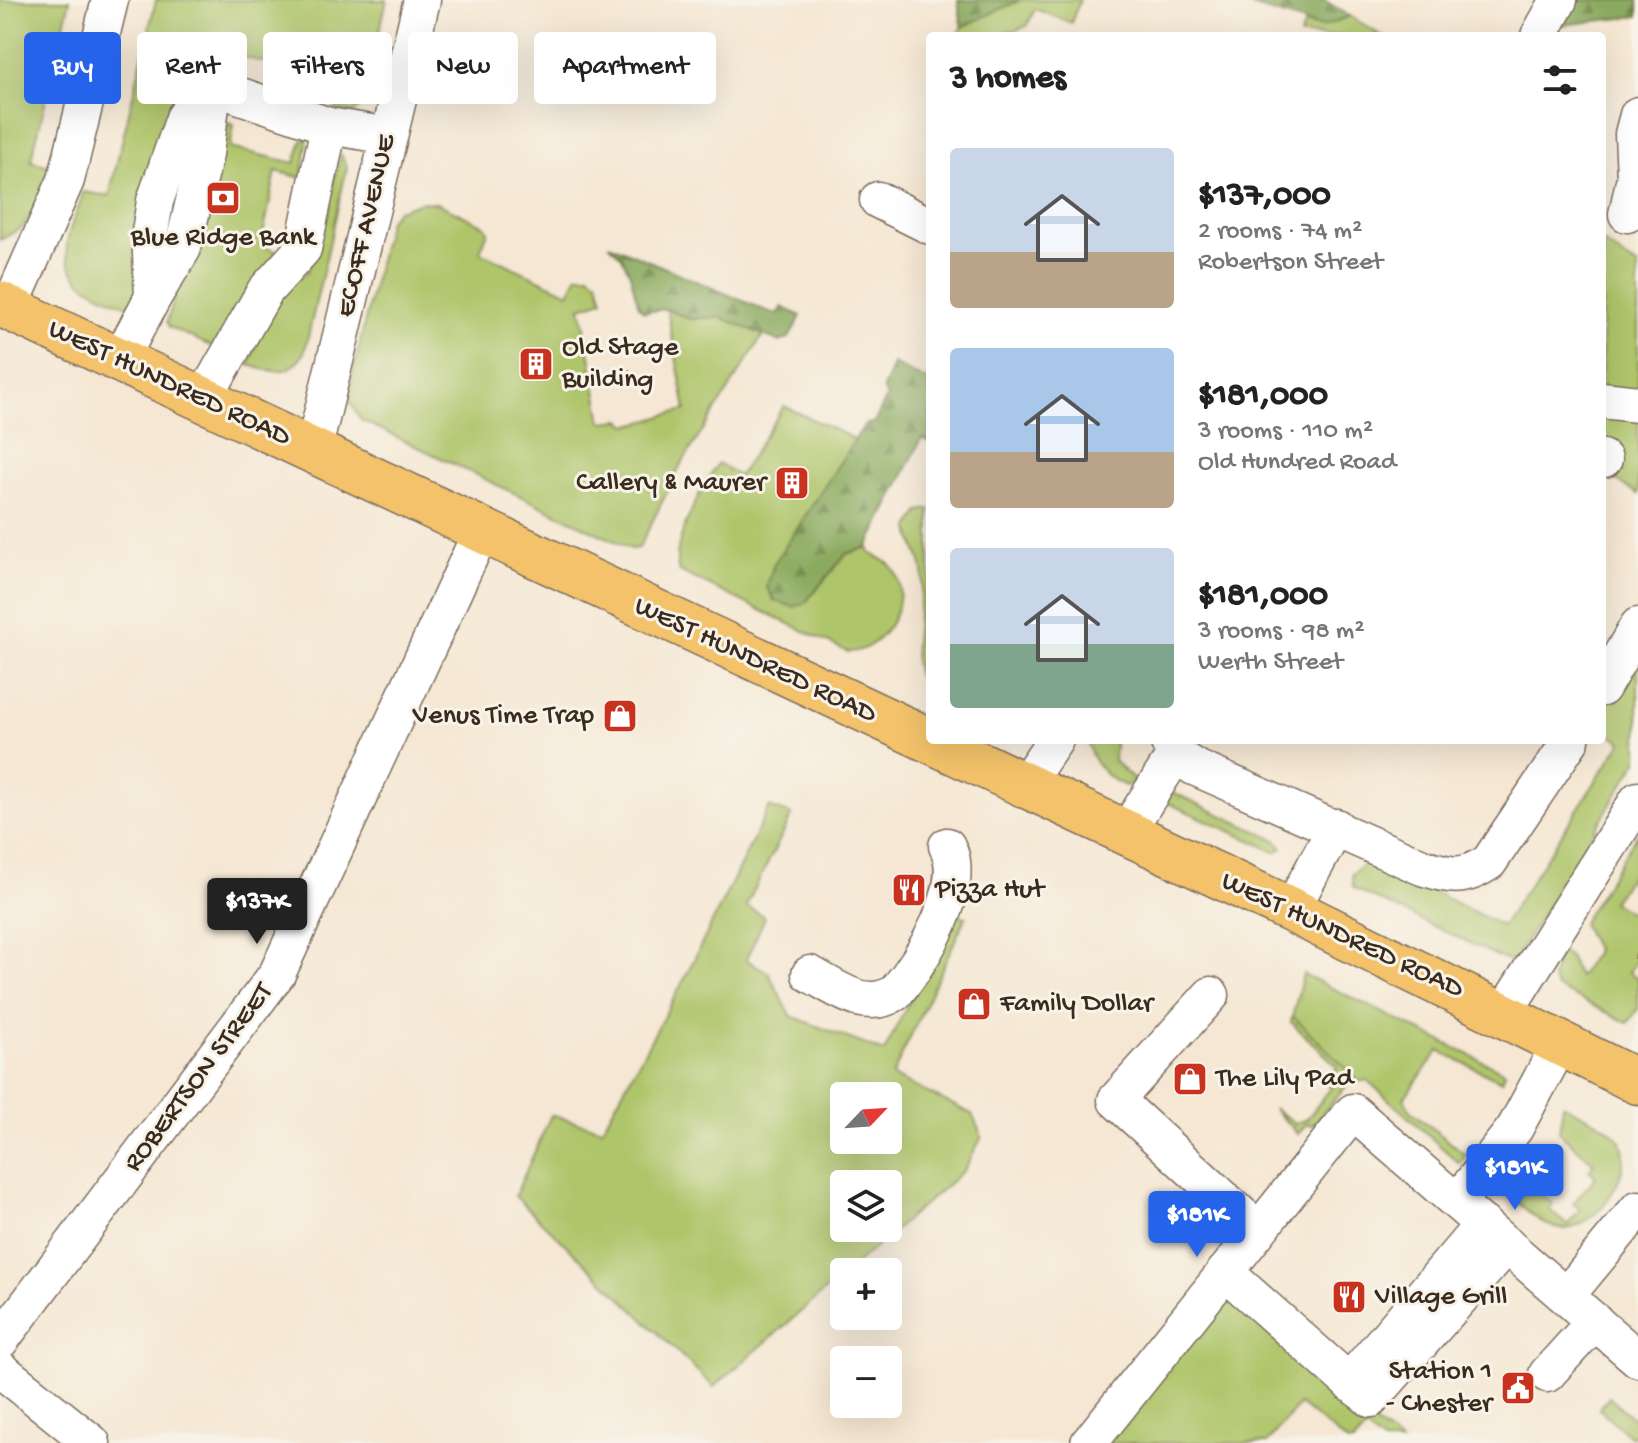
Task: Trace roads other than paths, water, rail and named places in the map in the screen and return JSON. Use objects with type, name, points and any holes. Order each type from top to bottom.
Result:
[{"type":"main road","name":"WEST HUNDRED ROAD","points":[[5,306],[926,741]]},
{"type":"main road","name":"WEST HUNDRED ROAD","points":[[932,744],[1291,910],[1638,1082]]},
{"type":"street","points":[[5,306],[66,180],[110,0]]},
{"type":"street","name":"ECOFF AVENUE","points":[[313,452],[422,0]]},
{"type":"street","points":[[1541,32],[1559,0]]},
{"type":"street","points":[[119,361],[153,297],[150,232],[155,201],[184,118],[200,96],[213,89],[329,126],[389,136]]},
{"type":"street","points":[[1627,214],[1635,177],[1633,134],[1638,115]]},
{"type":"street","points":[[203,400],[265,291],[303,249],[329,126]]},
{"type":"street","points":[[878,200],[926,224]]},
{"type":"street","points":[[1606,400],[1638,404]]},
{"type":"street","name":"ROBERTSON STREET","points":[[0,1341],[277,974],[481,532]]},
{"type":"street","points":[[1606,681],[1638,626]]},
{"type":"street","points":[[1023,787],[1052,744]]},
{"type":"street","points":[[1125,834],[1172,748],[1194,767],[1422,867],[1450,875],[1469,875],[1489,862],[1568,744]]},
{"type":"street","points":[[1504,1013],[1638,800]]},
{"type":"street","points":[[1291,910],[1336,827]]},
{"type":"street","points":[[810,974],[863,1001],[885,1000],[895,993],[937,927],[951,888],[954,859],[947,846]]},
{"type":"street","points":[[1211,995],[1116,1100],[1258,1230]]},
{"type":"street","points":[[1225,1272],[1371,1399],[1482,1223],[1515,1128],[1561,1042]]},
{"type":"street","points":[[1089,1443],[1353,1112],[1638,1359]]},
{"type":"street","points":[[1539,1366],[1580,1307],[1638,1209]]},
{"type":"street","points":[[0,1369],[92,1443]]},
{"type":"place","name":"Blue Ridge Bank","points":[[223,198]]},
{"type":"place","name":"Old Stage Building","points":[[536,364]]},
{"type":"place","name":"Callery & Maurer","points":[[792,483]]},
{"type":"place","name":"Venus Time Trap","points":[[620,716]]},
{"type":"place","name":"Pizza Hut","points":[[909,890]]},
{"type":"place","name":"Family Dollar","points":[[974,1004]]},
{"type":"place","name":"The Lily Pad","points":[[1190,1079]]},
{"type":"place","name":"Village Grill","points":[[1349,1297]]},
{"type":"place","name":"Station 1 - Chester","points":[[1518,1388]]}]
